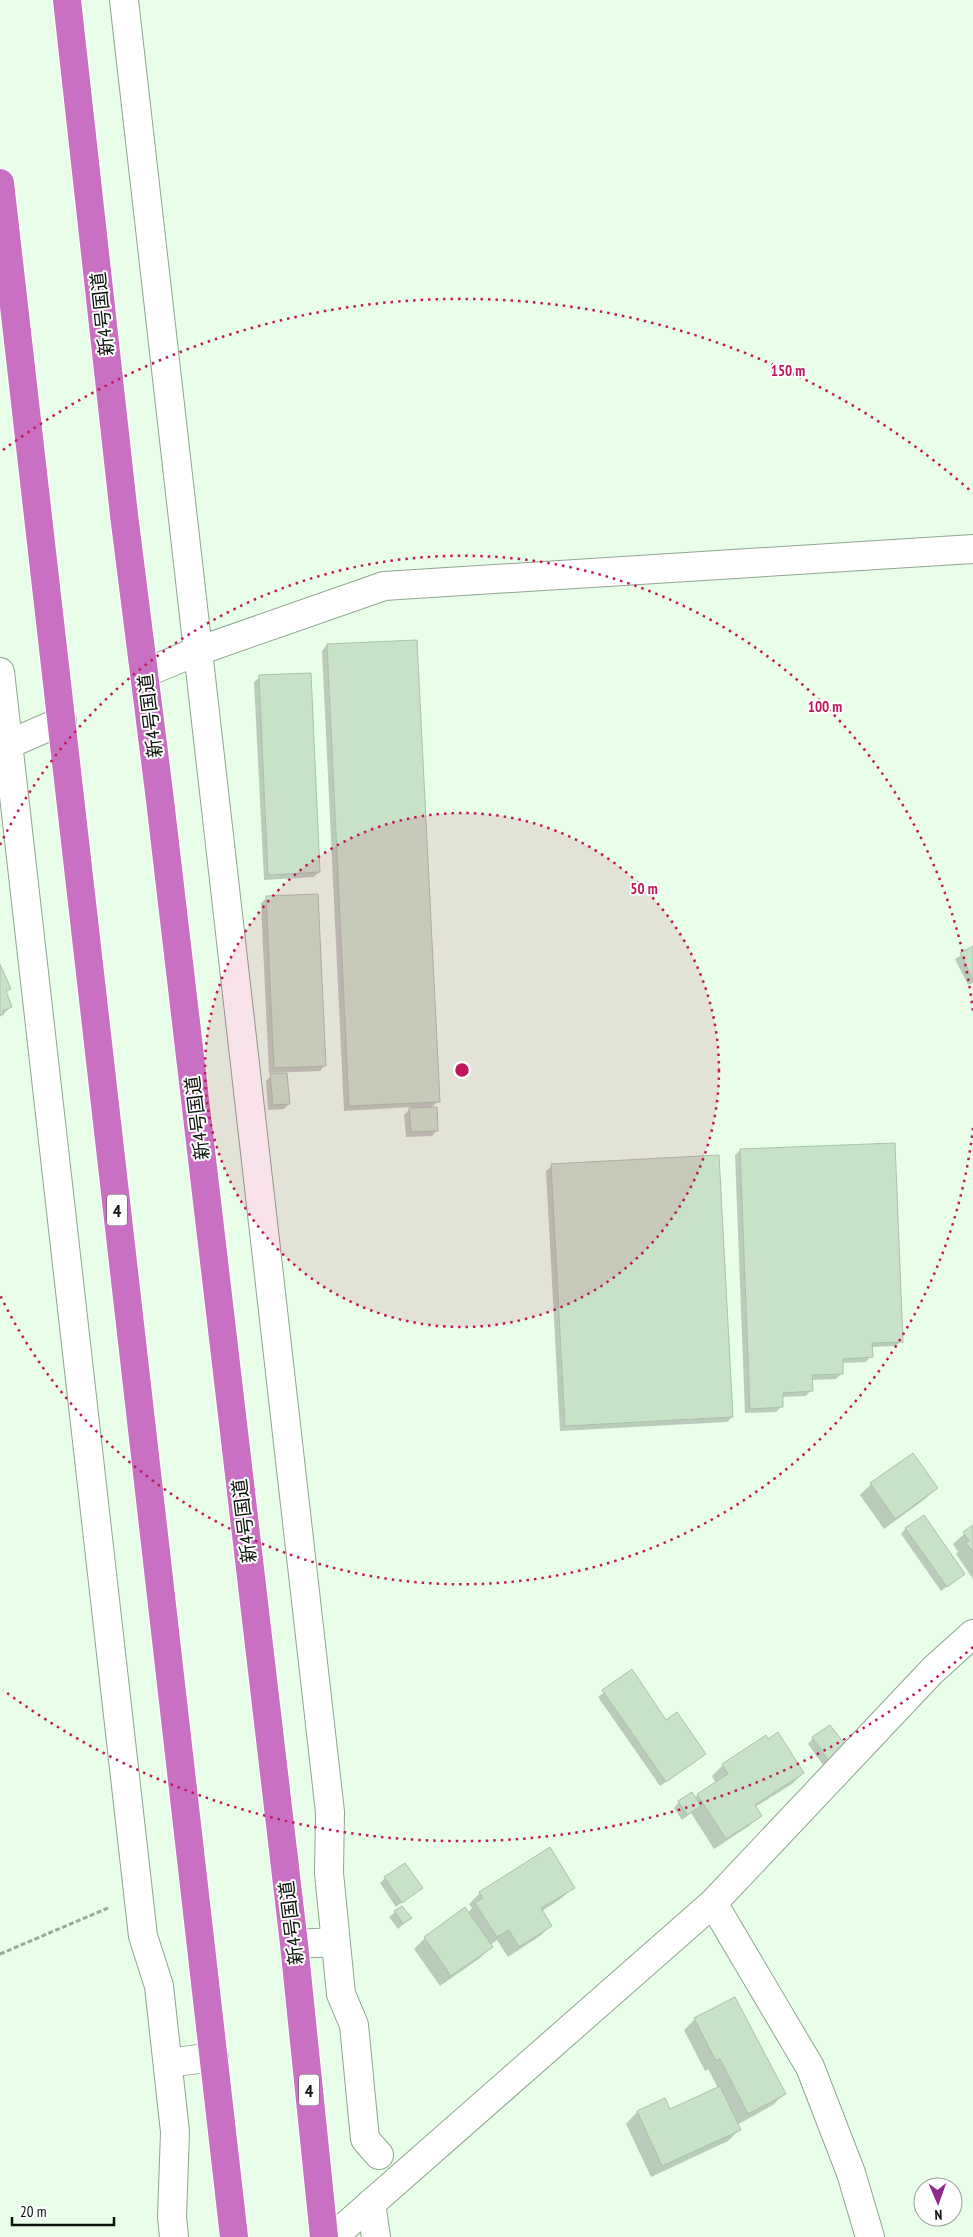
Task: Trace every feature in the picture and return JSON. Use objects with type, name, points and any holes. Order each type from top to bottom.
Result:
[{"type":"highway","name":"新4号国道","points":[[67,0],[124,515],[145,673],[294,1944],[324,2237]]},
{"type":"highway","name":"4","points":[[0,183],[234,2237]]},
{"type":"street","points":[[124,0],[330,1812],[329,1873],[341,1994],[354,2025],[366,2139],[379,2155]]},
{"type":"street","points":[[145,673],[198,651],[384,586],[973,549]]},
{"type":"street","points":[[0,672],[4,747],[143,1936],[160,1986],[175,2132],[172,2217],[174,2237]]},
{"type":"street","points":[[4,747],[62,721]]},
{"type":"street","points":[[334,2237],[713,1903],[933,1670],[973,1634]]},
{"type":"street","points":[[713,1903],[810,2066],[851,2173],[870,2237]]},
{"type":"street","points":[[294,1944],[336,1942]]},
{"type":"street","points":[[168,2063],[214,2057]]},
{"type":"street","points":[[372,2203],[376,2237]]},
{"type":"path","points":[[0,1954],[139,1896]]},
{"type":"building","points":[[417,640],[440,1102],[349,1106],[327,644]]},
{"type":"building","points":[[311,673],[320,872],[268,875],[259,675]]},
{"type":"building","points":[[318,894],[326,1066],[274,1068],[266,896]]},
{"type":"building","points":[[973,946],[973,979],[960,953]]},
{"type":"building","points":[[0,964],[11,989],[6,991],[12,1007],[2,1011],[4,1014],[0,1015]]},
{"type":"building","points":[[287,1073],[290,1104],[273,1105],[270,1074]]},
{"type":"building","points":[[437,1107],[438,1131],[411,1132],[409,1108]]},
{"type":"building","points":[[895,1143],[903,1342],[872,1343],[873,1357],[843,1359],[843,1374],[812,1375],[813,1391],[783,1393],[783,1407],[750,1409],[740,1149]]},
{"type":"building","points":[[719,1155],[733,1417],[565,1426],[551,1164]]},
{"type":"building","points":[[913,1453],[938,1488],[895,1519],[870,1483]]},
{"type":"building","points":[[924,1515],[965,1574],[947,1587],[905,1528]]},
{"type":"building","points":[[973,1525],[973,1552],[966,1543],[969,1541],[963,1532]]},
{"type":"building","points":[[632,1669],[666,1720],[677,1712],[706,1754],[666,1782],[602,1690]]},
{"type":"building","points":[[830,1725],[847,1747],[829,1761],[812,1737]]},
{"type":"building","points":[[778,1732],[804,1773],[755,1805],[762,1816],[726,1839],[697,1794],[728,1774],[722,1764],[766,1735],[768,1739]]},
{"type":"building","points":[[692,1792],[701,1806],[687,1815],[678,1801]]},
{"type":"building","points":[[550,1847],[575,1888],[541,1908],[552,1926],[519,1947],[509,1930],[497,1937],[475,1903],[483,1898],[479,1892]]},
{"type":"building","points":[[405,1863],[423,1888],[402,1903],[384,1877]]},
{"type":"building","points":[[402,1906],[412,1918],[403,1924],[394,1911]]},
{"type":"building","points":[[465,1907],[493,1947],[451,1976],[424,1937]]},
{"type":"building","points":[[735,1997],[786,2094],[748,2114],[720,2059],[716,2061],[694,2018]]},
{"type":"building","points":[[720,2086],[741,2130],[662,2166],[637,2111],[665,2098],[670,2109]]}]
